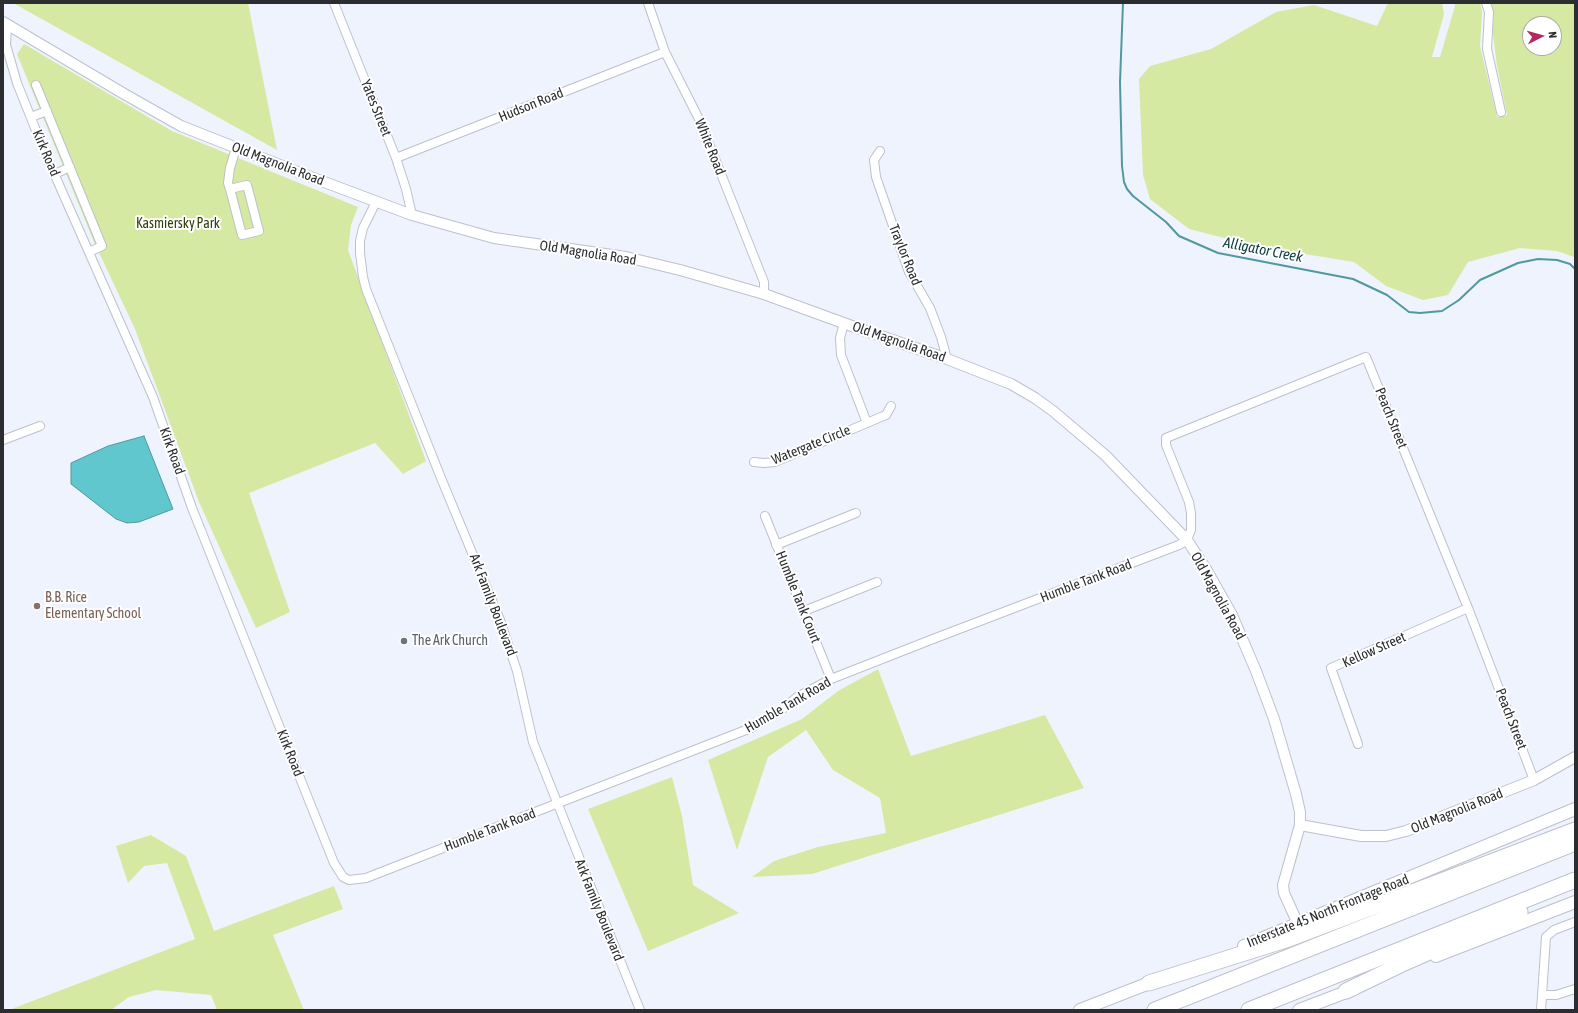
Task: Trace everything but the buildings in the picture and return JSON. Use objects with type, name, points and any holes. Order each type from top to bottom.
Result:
[{"type":"highway","points":[[1149,983],[1289,939],[1575,830]]},
{"type":"highway","points":[[1155,1010],[1575,843]]},
{"type":"highway","points":[[1248,1010],[1575,880]]},
{"type":"highway","points":[[1346,991],[1575,886]]},
{"type":"main road","name":"Interstate 45 North Frontage Road","points":[[1080,1010],[1298,924],[1575,809]]},
{"type":"main road","points":[[1299,1010],[1575,902]]},
{"type":"street","name":"Yates Street","points":[[334,3],[396,158],[406,188],[412,215]]},
{"type":"street","name":"White Road","points":[[648,3],[665,52],[700,122],[764,282],[764,294]]},
{"type":"street","points":[[1486,3],[1489,12],[1487,49],[1501,112]]},
{"type":"street","name":"Kirk Road","points":[[5,24],[6,45],[17,83],[54,174],[153,398],[192,508],[334,862],[343,877]]},
{"type":"street","name":"Old Magnolia Road","points":[[5,24],[181,126],[376,202],[412,215],[494,238],[626,257],[680,270],[764,294],[947,359],[1011,384],[1035,398],[1054,411],[1105,455],[1187,540],[1206,569],[1232,615],[1256,671],[1274,719],[1296,794],[1300,812],[1300,825],[1361,836],[1386,836],[1406,831],[1534,780],[1575,757]]},
{"type":"street","name":"Hudson Road","points":[[396,158],[665,52]]},
{"type":"street","points":[[36,85],[102,246],[89,252]]},
{"type":"street","points":[[31,117],[47,111]]},
{"type":"street","points":[[230,189],[247,185],[259,231],[242,236],[228,183],[230,168],[236,148]]},
{"type":"street","name":"Traylor Road","points":[[880,151],[874,160],[876,177],[909,272],[930,308],[941,337],[947,359]]},
{"type":"street","points":[[54,174],[70,167]]},
{"type":"street","name":"Ark Family Boulevard","points":[[376,202],[365,223],[360,241],[360,253],[366,289],[504,631],[517,670],[533,742],[640,1010]]},
{"type":"street","name":"Watergate Circle","points":[[844,323],[840,338],[841,355],[867,423]]},
{"type":"street","name":"Peach Street","points":[[1187,540],[1191,530],[1191,513],[1189,502],[1166,445],[1166,438],[1366,357],[1468,608],[1534,780]]},
{"type":"street","name":"Watergate Circle","points":[[754,462],[774,462],[886,415],[890,406]]},
{"type":"street","points":[[3,440],[40,426]]},
{"type":"street","points":[[776,545],[856,513]]},
{"type":"street","name":"Humble Tank Court","points":[[765,516],[831,679]]},
{"type":"street","name":"Humble Tank Road","points":[[343,877],[349,880],[366,878],[751,728],[784,708],[797,696],[831,679],[1180,545],[1187,540]]},
{"type":"street","points":[[804,611],[877,582]]},
{"type":"street","name":"Kellow Street","points":[[1358,744],[1331,668],[1468,608]]},
{"type":"street","points":[[1298,924],[1284,892],[1283,884],[1300,825]]},
{"type":"street","points":[[1541,1010],[1546,937],[1554,930],[1575,922]]},
{"type":"street","points":[[1543,995],[1556,995],[1575,988]]},
{"type":"green space","points":[[13,3],[248,3],[277,150]]},
{"type":"green space","points":[[1388,3],[1442,3],[1444,14],[1432,57],[1440,57],[1455,3],[1480,3],[1482,12],[1480,46],[1497,117],[1507,115],[1497,66],[1489,3],[1574,3],[1574,257],[1557,251],[1520,248],[1468,262],[1448,295],[1423,300],[1386,286],[1354,262],[1256,246],[1189,229],[1150,199],[1143,175],[1139,79],[1150,66],[1211,49],[1276,12],[1314,5],[1377,26]]},
{"type":"green space","name":"Kasmiersky Park","points":[[24,44],[172,131],[358,207],[351,225],[348,250],[426,461],[403,474],[375,443],[249,493],[290,612],[256,628],[199,502],[135,329],[94,242],[17,54]]},
{"type":"green space","points":[[878,669],[911,756],[1045,715],[1084,788],[812,874],[752,877],[774,861],[818,847],[886,833],[880,798],[833,770],[806,730],[768,757],[737,850],[708,760],[802,719],[838,691]]},
{"type":"green space","points":[[672,777],[682,816],[693,885],[739,913],[648,951],[588,809]]},
{"type":"green space","points":[[151,835],[186,856],[214,931],[334,886],[343,909],[273,935],[304,1010],[217,1010],[211,995],[156,990],[129,997],[111,1010],[9,1010],[195,939],[167,863],[144,866],[128,883],[116,846]]},
{"type":"water","points":[[144,436],[173,509],[139,522],[127,523],[116,519],[71,484],[71,463],[108,446]]},
{"type":"waterway","name":"Alligator Creek","points":[[1123,3],[1120,82],[1122,166],[1124,182],[1127,189],[1133,196],[1166,222],[1179,236],[1218,253],[1353,279],[1387,295],[1409,312],[1420,313],[1442,311],[1459,300],[1480,280],[1518,263],[1538,259],[1557,260],[1570,264],[1575,269]]},
{"type":"place","name":"B.B. Rice Elementary School","points":[[37,606]]},
{"type":"place","name":"The Ark Church","points":[[404,641]]}]
